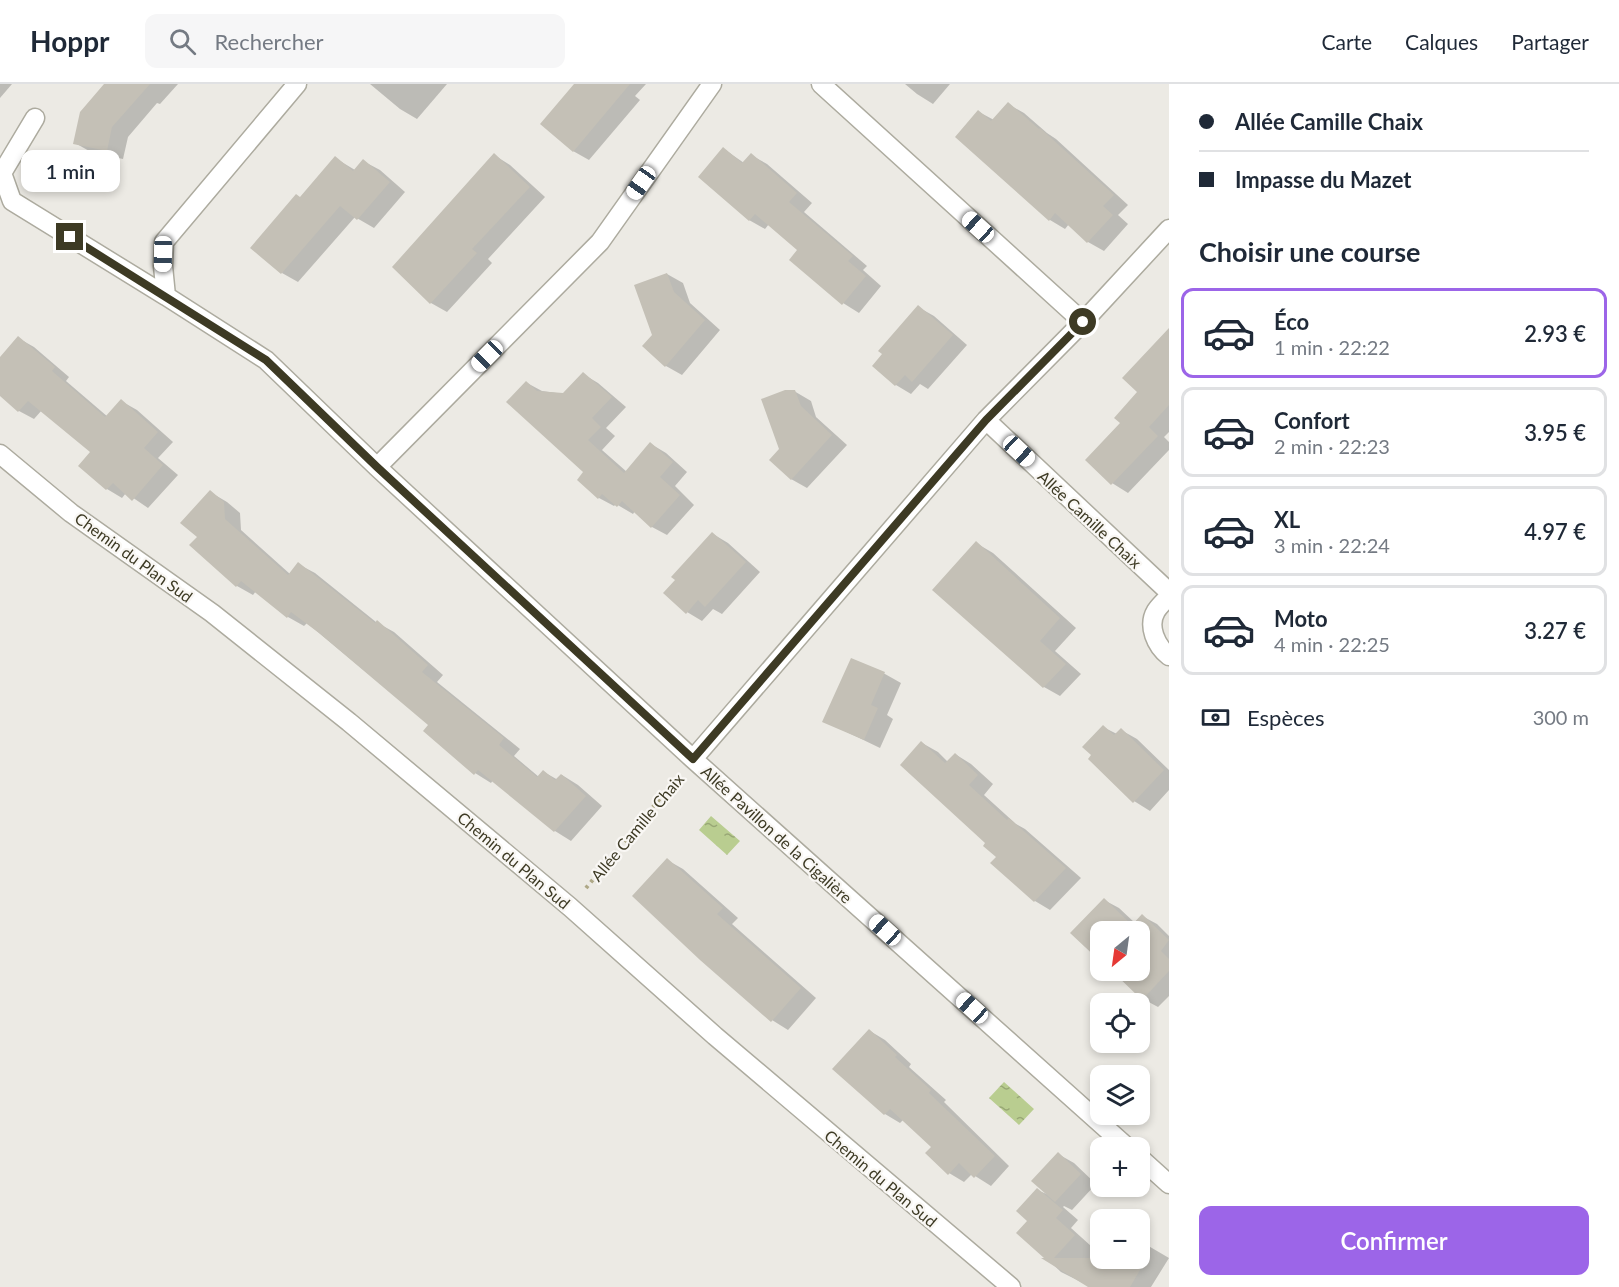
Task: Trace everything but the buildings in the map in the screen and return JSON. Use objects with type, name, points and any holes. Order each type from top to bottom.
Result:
[{"type":"street","points":[[166,296],[163,266],[164,242],[297,84]]},
{"type":"street","points":[[377,467],[600,242],[712,84]]},
{"type":"street","points":[[821,84],[1083,322]]},
{"type":"street","name":"Allée Pavillon de la Cigalière","points":[[35,118],[2,174],[12,201],[266,360],[377,467],[693,759],[1116,1137]]},
{"type":"street","name":"Allée Camille Chaix","points":[[693,759],[986,420],[1083,322],[1169,229]]},
{"type":"street","name":"Allée Camille Chaix","points":[[986,420],[1169,594],[1155,612],[1152,623],[1158,645],[1169,656]]},
{"type":"street","name":"Chemin du Plan Sud","points":[[0,454],[72,513],[212,613],[349,722],[570,907],[734,1052],[1011,1287]]},
{"type":"street","points":[[1150,1167],[1169,1184]]},
{"type":"path","name":"Allée Camille Chaix","points":[[570,907],[693,759]]},
{"type":"water","points":[[711,816],[740,841],[727,855],[699,830]]},
{"type":"water","points":[[1004,1082],[1034,1109],[1019,1125],[989,1098]]},
{"type":"route","points":[[70,237],[266,360],[377,467],[693,759],[986,420],[1083,322]]}]
